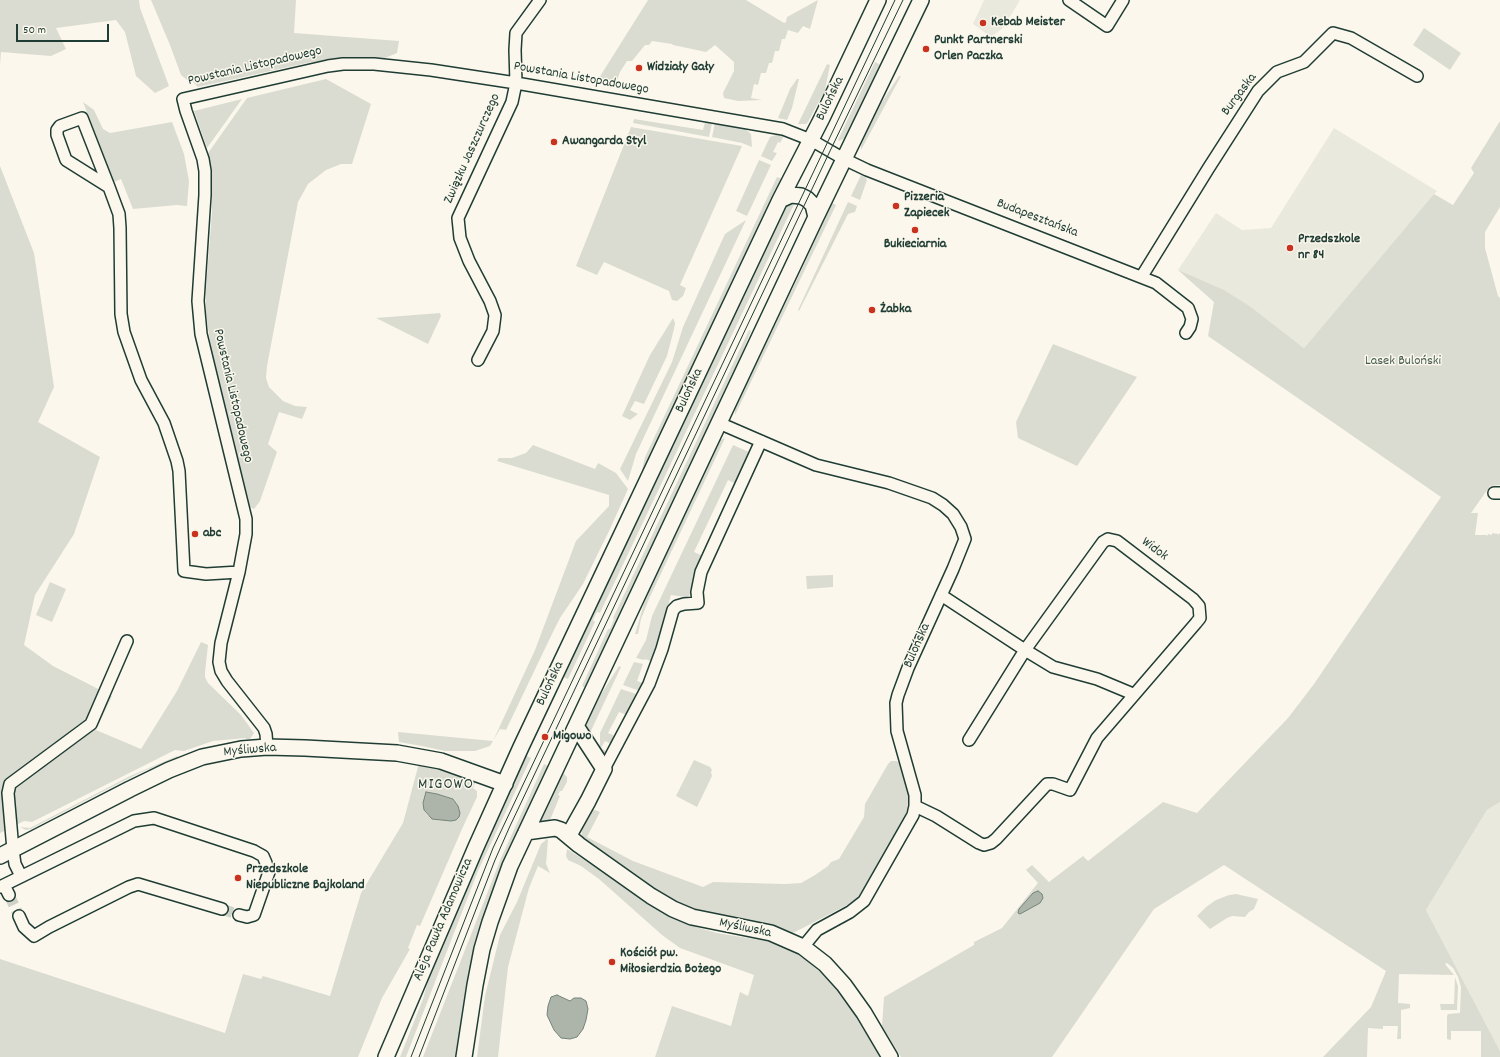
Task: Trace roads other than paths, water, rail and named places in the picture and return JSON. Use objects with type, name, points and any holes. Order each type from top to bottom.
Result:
[{"type":"main road","name":"Bulońska","points":[[505,784],[780,200],[811,140],[878,0]]},
{"type":"main road","points":[[464,1057],[475,985],[486,936],[502,886],[526,832],[816,217],[921,0]]},
{"type":"main road","points":[[780,200],[791,195],[802,196],[813,205],[816,217]]},
{"type":"main road","points":[[526,832],[555,828],[569,835],[604,769],[576,726]]},
{"type":"main road","name":"Myśliwska","points":[[6,853],[130,789],[175,768],[202,758],[241,749],[267,747],[397,752],[423,756],[465,769],[505,784]]},
{"type":"main road","name":"Aleja Pawła Adamowicza","points":[[386,1057],[473,854],[505,784]]},
{"type":"main road","name":"Myśliwska","points":[[569,835],[579,845],[651,896],[673,909],[699,918],[771,933],[803,946],[825,964],[844,986],[864,1013],[890,1057]]},
{"type":"street","name":"Związku Jaszczurczego","points":[[478,360],[493,331],[494,315],[490,301],[460,238],[458,218],[512,102],[516,83],[516,33],[540,0]]},
{"type":"street","points":[[1069,0],[1107,26],[1123,0]]},
{"type":"street","name":"Burgaska","points":[[1142,276],[1258,91],[1277,72],[1304,62],[1333,33],[1352,38],[1417,76]]},
{"type":"street","name":"Powstania Listopadowego","points":[[267,747],[264,728],[227,681],[221,671],[219,662],[221,643],[239,572],[246,534],[246,519],[201,334],[198,301],[205,195],[205,171],[183,99],[303,71],[343,64],[386,65],[516,83],[783,129],[811,140],[844,159]]},
{"type":"street","points":[[109,187],[66,160],[57,135],[57,130],[60,126],[82,118],[109,187],[119,214],[120,314],[124,332],[140,380],[164,423],[177,461],[179,471],[184,571],[206,574],[239,572]]},
{"type":"street","name":"Budapesztańska","points":[[844,159],[867,170],[1142,276],[1156,283],[1188,308],[1192,319],[1190,327],[1186,333]]},
{"type":"street","name":"Bulońska","points":[[719,423],[816,465],[889,483],[932,498],[943,504],[953,514],[961,527],[965,539],[908,668],[896,703],[897,731],[914,789],[915,806],[908,826],[864,900],[850,912],[817,930],[803,946]]},
{"type":"street","points":[[604,769],[649,684],[662,649],[673,610],[677,606],[684,604],[698,603],[697,592],[701,572],[761,441]]},
{"type":"street","name":"Widok","points":[[915,806],[936,816],[979,843],[988,845],[996,839],[1047,784],[1053,784],[1070,790],[1097,738],[1133,694],[1200,618],[1199,606],[1193,598],[1113,540],[1108,539],[1103,542],[1025,650],[969,740]]},
{"type":"street","points":[[941,595],[1053,667],[1097,678],[1133,694]]},
{"type":"street","points":[[21,876],[15,864],[6,853],[8,793],[10,784],[91,724],[127,641]]},
{"type":"street","points":[[4,889],[21,876],[134,821],[154,818],[254,851],[263,856],[268,872],[254,915],[247,917],[239,915]]},
{"type":"street","points":[[19,916],[24,926],[34,936],[48,926],[138,884],[222,909]]},
{"type":"tunnel","points":[[9,895],[19,916]]},
{"type":"tunnel","points":[[222,909],[239,915]]},
{"type":"tram line","points":[[411,1057],[493,848],[895,0]]},
{"type":"tram line","points":[[419,1057],[495,860],[510,826],[903,0]]},
{"type":"place","name":"Kebab Meister","points":[[983,23]]},
{"type":"place","name":"Punkt Partnerski Orlen Paczka","points":[[926,49]]},
{"type":"place","name":"Widziały Gały","points":[[639,68]]},
{"type":"place","name":"Awangarda Styl","points":[[554,142]]},
{"type":"place","name":"Pizzeria Zapiecek","points":[[896,206]]},
{"type":"place","name":"Bukieciarnia","points":[[915,230]]},
{"type":"place","name":"Przedszkole nr 84","points":[[1290,248]]},
{"type":"place","name":"Żabka","points":[[872,310]]},
{"type":"place","name":"abc","points":[[195,534]]},
{"type":"place","name":"Migowo","points":[[545,737]]},
{"type":"place","name":"Przedszkole Niepubliczne Bajkoland","points":[[238,878]]},
{"type":"place","name":"Kościół pw. Miłosierdzia Bożego","points":[[612,962]]},
{"type":"district","name":"MIGOWO","points":[[446,786]]},
{"type":"park label","name":"Lasek Buloński","points":[[1403,362]]}]
